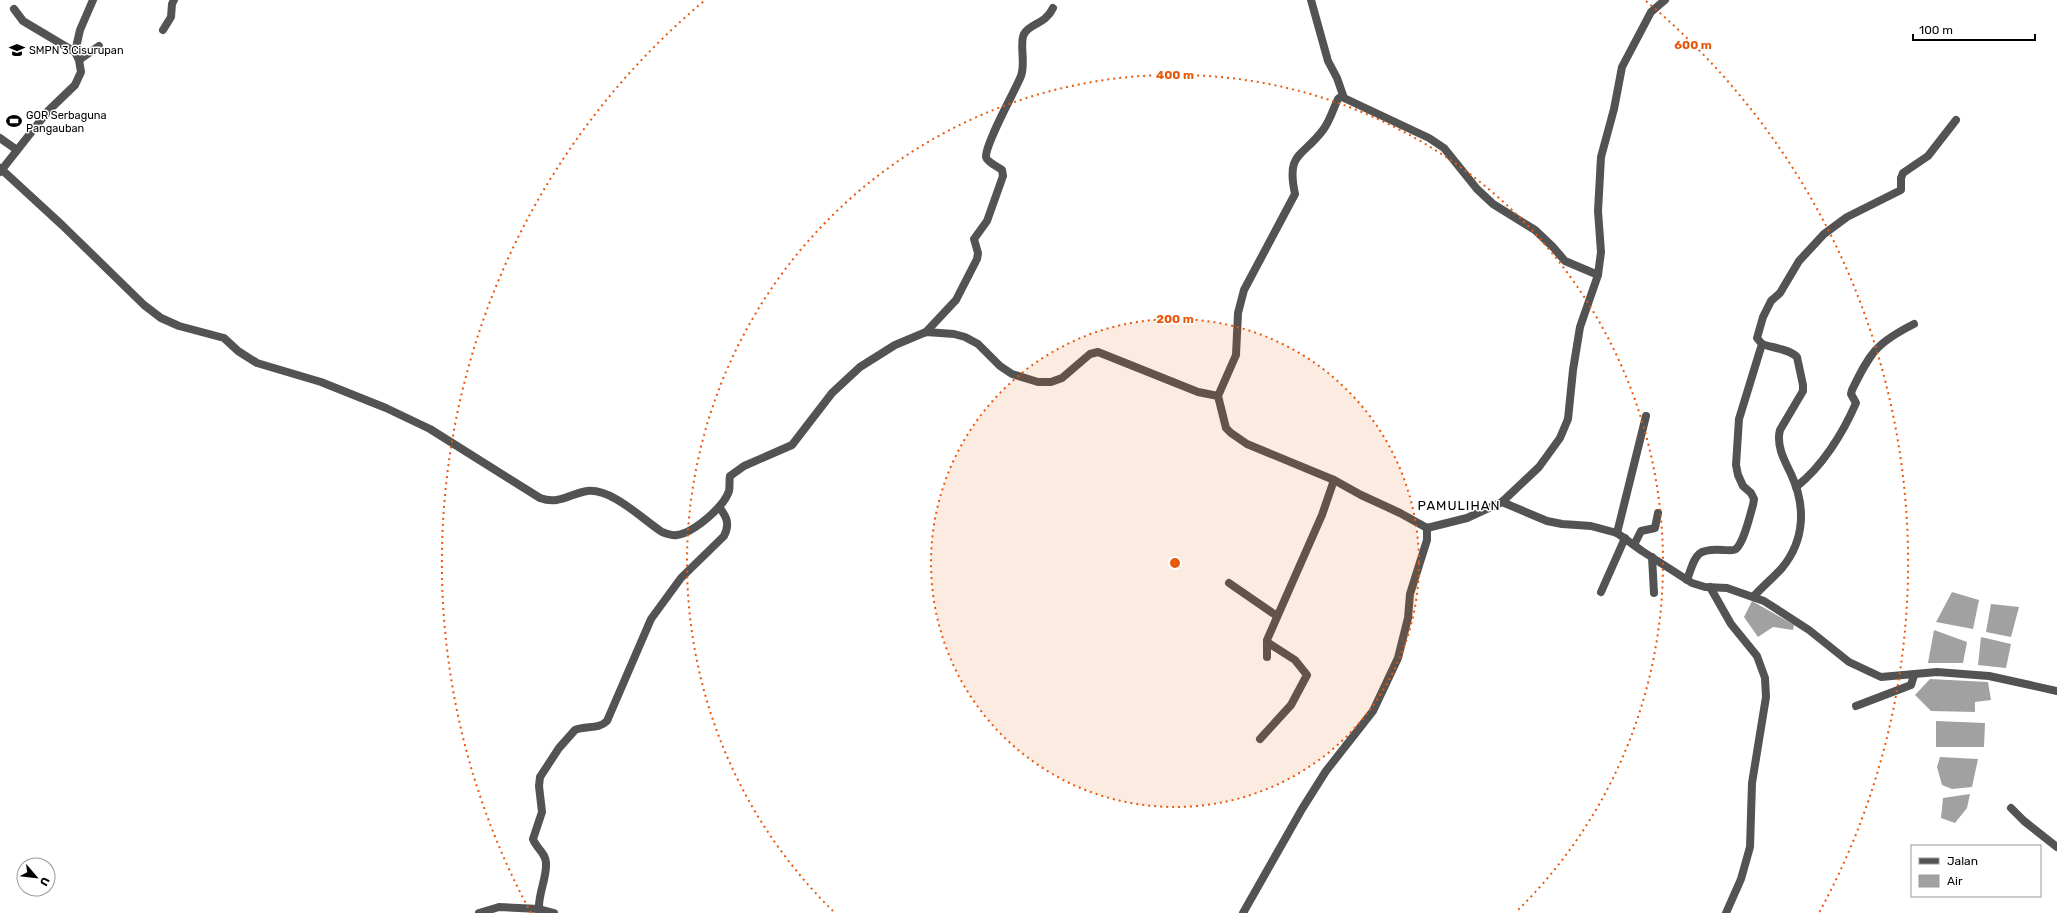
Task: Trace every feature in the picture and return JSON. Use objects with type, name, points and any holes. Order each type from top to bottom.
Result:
[{"type":"street","points":[[93,0],[80,30],[76,52],[81,72],[75,85],[48,112],[0,170],[62,225],[144,305],[161,318],[179,326],[224,338],[238,351],[257,363],[321,382],[386,408],[430,429],[540,498],[556,502],[583,492],[601,492],[612,496],[654,527],[669,535],[677,535],[691,531],[719,507],[729,492],[730,476],[744,466],[792,445],[832,393],[860,367],[895,345],[926,332],[956,300],[977,259],[978,253],[973,240],[987,221],[1003,176],[1002,170],[988,160],[986,156],[992,138],[1023,69],[1023,36],[1026,31],[1045,20],[1053,8]]},
{"type":"street","points":[[163,30],[171,18],[172,4],[174,0]]},
{"type":"street","points":[[1311,0],[1328,61],[1337,78],[1342,96],[1358,106],[1429,138],[1444,148],[1477,189],[1493,204],[1535,230],[1565,261],[1598,275]]},
{"type":"street","points":[[1342,96],[1338,99],[1322,132],[1299,155],[1292,166],[1292,178],[1295,194],[1244,290],[1238,313],[1236,355],[1218,396],[1226,428],[1248,444],[1334,480],[1361,495],[1400,512],[1427,528],[1467,518],[1502,502],[1539,467],[1560,438],[1568,419],[1573,370],[1580,327],[1598,275],[1601,252],[1598,210],[1601,157],[1622,67],[1651,12],[1665,0]]},
{"type":"street","points":[[14,9],[24,21],[76,52]]},
{"type":"street","points":[[79,60],[99,46]]},
{"type":"street","points":[[1754,596],[1783,567],[1801,535],[1801,514],[1796,487],[1782,456],[1779,437],[1780,430],[1803,388],[1797,358],[1788,351],[1777,350],[1762,344],[1757,338],[1763,317],[1771,301],[1780,293],[1799,261],[1824,234],[1847,217],[1901,190],[1901,178],[1904,173],[1928,156],[1956,120]]},
{"type":"street","points":[[0,138],[17,150]]},
{"type":"street","points":[[1796,487],[1807,479],[1839,435],[1856,403],[1852,390],[1871,355],[1880,343],[1914,324]]},
{"type":"street","points":[[926,332],[954,334],[965,337],[978,344],[1000,366],[1012,374],[1025,379],[1051,382],[1062,378],[1090,354],[1098,352],[1198,392],[1218,396]]},
{"type":"street","points":[[1687,580],[1696,556],[1700,551],[1707,549],[1731,551],[1736,549],[1740,544],[1748,523],[1754,499],[1751,493],[1743,486],[1738,475],[1736,465],[1739,419],[1762,344]]},
{"type":"street","points":[[1618,533],[1646,416]]},
{"type":"street","points":[[1267,657],[1267,642],[1322,515],[1334,480]]},
{"type":"street","points":[[1502,502],[1547,521],[1562,524],[1591,526],[1618,533],[1652,557],[1698,586],[1727,588],[1754,596],[1809,630],[1849,662],[1881,677],[1937,672],[1989,676],[2057,691]]},
{"type":"street","points":[[539,909],[538,902],[546,863],[544,855],[539,851],[533,839],[542,812],[539,781],[542,772],[575,730],[582,727],[600,727],[607,721],[651,619],[678,582],[724,536],[727,527],[727,519],[719,507]]},
{"type":"street","points":[[1634,545],[1641,531],[1654,528],[1658,513]]},
{"type":"street","points":[[1243,913],[1302,808],[1326,771],[1373,711],[1398,658],[1407,624],[1410,594],[1427,540],[1427,528]]},
{"type":"street","points":[[1601,592],[1625,538]]},
{"type":"street","points":[[1652,557],[1654,593]]},
{"type":"street","points":[[1229,583],[1277,616]]},
{"type":"street","points":[[1710,587],[1731,624],[1757,656],[1765,678],[1766,697],[1752,783],[1750,847],[1741,879],[1726,913]]},
{"type":"street","points":[[1260,739],[1291,705],[1307,675],[1295,660],[1267,642]]},
{"type":"street","points":[[1856,706],[1911,685],[1914,675]]},
{"type":"street","points":[[2011,808],[2024,822],[2057,847]]},
{"type":"street","points":[[479,913],[499,907],[539,909],[554,913]]},
{"type":"water","points":[[1952,592],[1979,600],[1973,629],[1936,622]]},
{"type":"water","points":[[1752,601],[1794,625],[1793,630],[1773,627],[1758,637],[1744,617]]},
{"type":"water","points":[[1991,604],[2019,607],[2011,637],[1986,632]]},
{"type":"water","points":[[1934,630],[1967,642],[1963,663],[1928,663]]},
{"type":"water","points":[[1981,637],[2011,644],[2006,668],[1978,665]]},
{"type":"water","points":[[1930,679],[1988,682],[1991,700],[1975,702],[1975,712],[1931,711],[1915,695]]},
{"type":"water","points":[[1936,721],[1985,723],[1984,747],[1936,747]]},
{"type":"water","points":[[1940,757],[1978,759],[1972,787],[1952,789],[1942,785],[1937,767]]},
{"type":"water","points":[[1970,794],[1967,808],[1955,823],[1941,818],[1943,798]]},
{"type":"place","name":"SMPN 3 Cisurupan","points":[[17,50]]},
{"type":"place","name":"GOR Serbaguna Pangauban","points":[[14,121]]},
{"type":"district","name":"PAMULIHAN","points":[[1459,505]]}]
